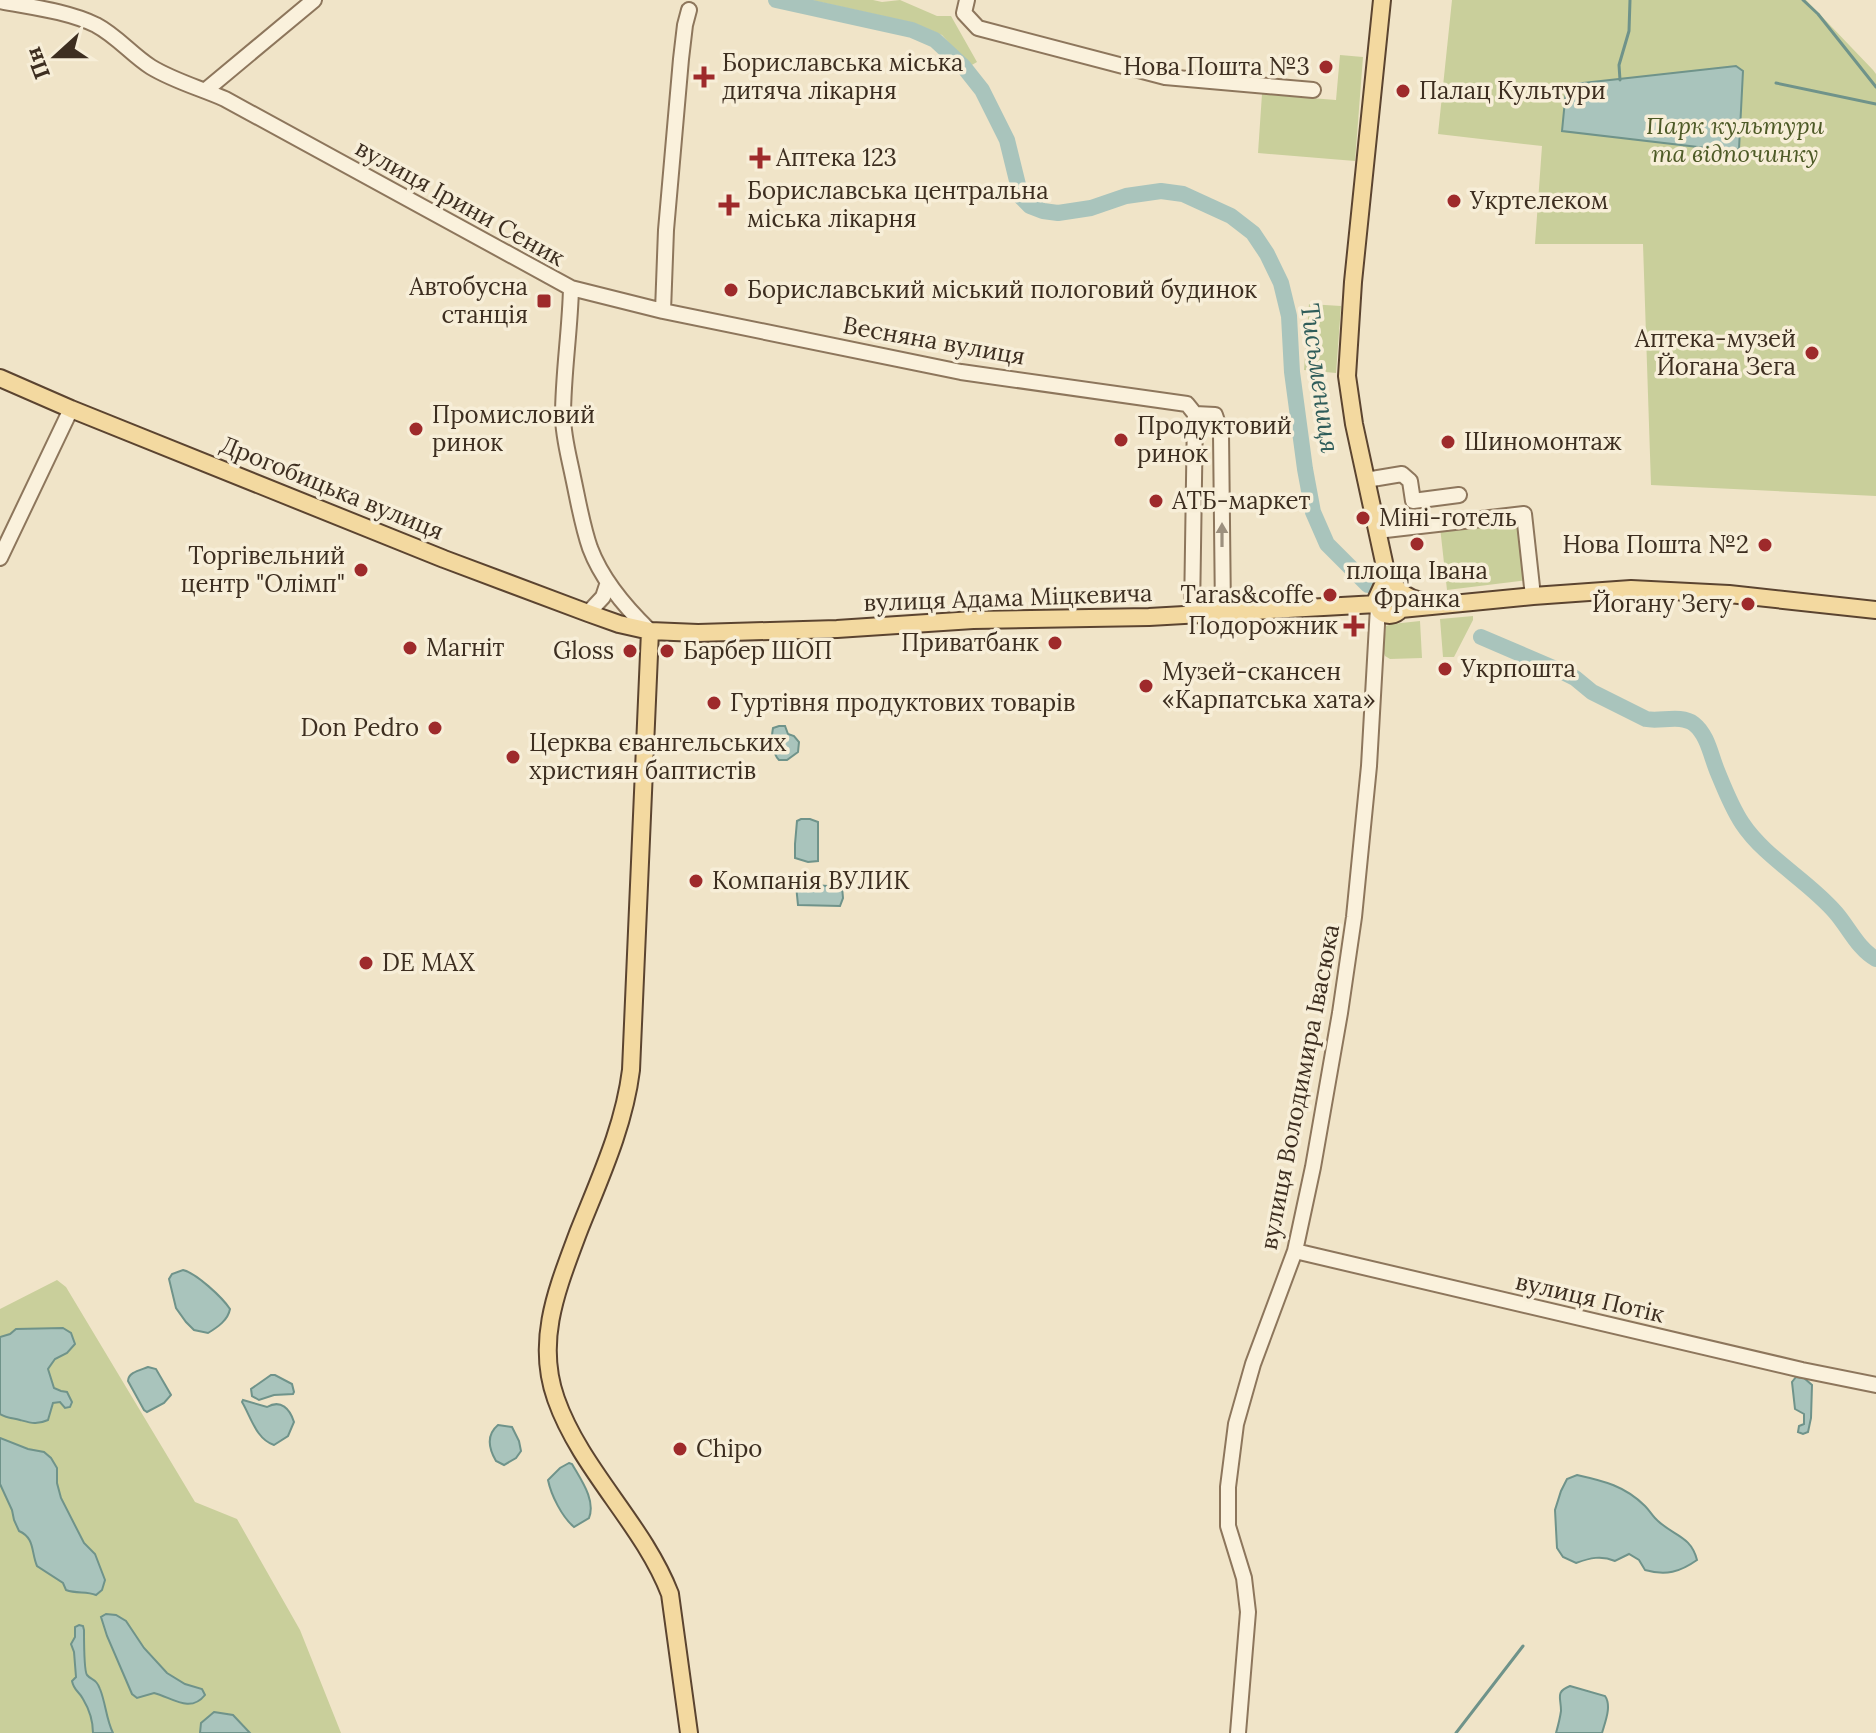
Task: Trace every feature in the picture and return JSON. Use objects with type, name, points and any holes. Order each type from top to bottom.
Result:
[{"type":"main road","points":[[1382,0],[1347,376],[1354,424],[1387,576],[1384,603],[1445,604],[1617,589],[1729,594],[1876,610]]},
{"type":"main road","name":"Дрогобицька вулиця","points":[[0,378],[444,559],[619,624],[650,631]]},
{"type":"main road","name":"вулиця Адама Міцкевича","points":[[650,631],[698,633],[837,629],[973,620],[1223,613],[1384,603]]},
{"type":"main road","points":[[650,631],[628,1098],[556,1291],[549,1323],[548,1351],[551,1382],[563,1416],[649,1551],[667,1585],[675,1620],[689,1733]]},
{"type":"street","points":[[206,90],[314,0]]},
{"type":"street","name":"вулиця Ірини Сеник","points":[[0,1],[64,14],[90,23],[173,79],[206,90],[571,288],[563,419],[580,510],[599,568],[633,615],[650,631]]},
{"type":"street","points":[[965,6],[978,28],[1165,77],[1313,90]]},
{"type":"street","points":[[663,311],[666,230],[685,25],[689,10]]},
{"type":"street","name":"Весняна вулиця","points":[[571,288],[663,311],[961,372],[1187,404],[1195,414],[1215,415],[1221,433],[1223,613]]},
{"type":"street","points":[[0,558],[71,409]]},
{"type":"street","points":[[1192,614],[1195,414]]},
{"type":"street","points":[[1366,480],[1402,474],[1410,481],[1413,501],[1459,495]]},
{"type":"street","points":[[1377,531],[1524,514],[1533,596]]},
{"type":"street","points":[[588,613],[603,597],[608,582]]},
{"type":"street","name":"вулиця Володимира Івасюка","points":[[1238,1733],[1248,1601],[1228,1526],[1228,1487],[1236,1424],[1253,1364],[1295,1251],[1313,1167],[1354,917],[1369,766],[1377,629],[1384,603]]},
{"type":"street","name":"вулиця Потік","points":[[1295,1251],[1876,1385]]},
{"type":"green space","points":[[811,0],[900,0],[937,16],[951,16],[977,62],[970,66],[942,35],[914,23]]},
{"type":"green space","name":"Парк культури та відпочинку","points":[[1452,0],[1806,0],[1873,70],[1876,74],[1876,496],[1651,485],[1643,244],[1535,244],[1542,146],[1438,134]]},
{"type":"green space","points":[[1340,55],[1363,57],[1355,161],[1258,153],[1262,94],[1336,100]]},
{"type":"green space","points":[[1309,304],[1341,306],[1336,373],[1304,370]]},
{"type":"green space","points":[[1522,517],[1529,580],[1447,590],[1440,527]]},
{"type":"green space","points":[[1473,616],[1454,657],[1443,657],[1440,619]]},
{"type":"green space","points":[[1420,621],[1422,658],[1390,659],[1385,656],[1386,626]]},
{"type":"green space","points":[[57,1280],[66,1287],[195,1502],[237,1519],[300,1630],[341,1733],[0,1733],[0,1309]]},
{"type":"water","points":[[1736,66],[1743,71],[1739,149],[1732,151],[1562,131],[1566,90],[1574,84]]},
{"type":"water","points":[[785,726],[788,734],[799,742],[798,752],[787,760],[779,760],[773,749],[773,728]]},
{"type":"water","points":[[797,821],[818,822],[818,861],[795,858]]},
{"type":"water","points":[[796,885],[842,887],[840,906],[798,905]]},
{"type":"water","points":[[183,1270],[208,1286],[230,1309],[225,1320],[208,1333],[194,1330],[176,1308],[169,1279],[172,1274]]},
{"type":"water","points":[[63,1328],[71,1333],[75,1344],[55,1359],[48,1369],[54,1388],[67,1392],[72,1402],[70,1407],[65,1408],[60,1402],[53,1403],[48,1420],[37,1423],[0,1414],[0,1337],[16,1329]]},
{"type":"water","points":[[148,1367],[156,1369],[171,1395],[164,1403],[147,1412],[128,1381],[132,1373]]},
{"type":"water","points":[[271,1375],[292,1384],[293,1394],[259,1400],[252,1396],[251,1389]]},
{"type":"water","points":[[1796,1377],[1804,1378],[1812,1385],[1811,1418],[1808,1432],[1803,1434],[1798,1432],[1799,1426],[1804,1424],[1804,1414],[1795,1409],[1792,1382]]},
{"type":"water","points":[[243,1400],[267,1407],[277,1404],[284,1407],[294,1422],[288,1436],[274,1445],[263,1438]]},
{"type":"water","points":[[498,1425],[512,1427],[521,1451],[504,1465],[496,1461],[490,1447],[490,1438]]},
{"type":"water","points":[[0,1438],[44,1452],[51,1458],[57,1468],[61,1498],[84,1543],[95,1554],[105,1580],[102,1590],[96,1595],[66,1590],[63,1583],[37,1566],[30,1541],[19,1531],[0,1484]]},
{"type":"water","points":[[569,1463],[583,1483],[591,1504],[589,1518],[574,1527],[565,1518],[548,1480]]},
{"type":"water","points":[[1577,1475],[1605,1482],[1630,1494],[1658,1521],[1686,1541],[1697,1560],[1679,1570],[1660,1573],[1645,1570],[1639,1560],[1629,1554],[1615,1561],[1596,1558],[1576,1563],[1563,1557],[1557,1548],[1555,1510],[1567,1479]]},
{"type":"water","points":[[106,1614],[126,1621],[144,1648],[167,1673],[185,1684],[202,1689],[205,1695],[199,1701],[187,1704],[154,1693],[137,1698],[132,1694],[107,1636],[101,1617]]},
{"type":"water","points":[[79,1625],[84,1630],[86,1672],[98,1685],[113,1733],[93,1733],[87,1707],[72,1681],[76,1677],[71,1644],[75,1627]]},
{"type":"water","points":[[1570,1686],[1605,1696],[1608,1709],[1602,1733],[1556,1733],[1561,1693]]},
{"type":"water","points":[[214,1712],[233,1715],[250,1733],[200,1733],[201,1723]]},
{"type":"waterway","name":"Тисьмениця","points":[[776,0],[912,30],[935,40],[963,66],[982,90],[1007,140],[1021,197],[1030,206],[1058,213],[1091,208],[1126,196],[1161,191],[1183,194],[1231,216],[1253,233],[1281,283],[1289,316],[1292,372],[1313,512],[1327,544],[1368,585]]},
{"type":"waterway","points":[[1620,80],[1619,65],[1629,31],[1630,0]]},
{"type":"waterway","points":[[1803,0],[1818,14],[1876,87]]},
{"type":"waterway","points":[[1776,83],[1876,104]]},
{"type":"waterway","name":"Тисьмениця","points":[[1481,637],[1563,672],[1592,692],[1646,719],[1683,719],[1694,724],[1706,740],[1735,811],[1752,836],[1825,901],[1859,944],[1876,959]]},
{"type":"waterway","points":[[1456,1733],[1523,1646]]},
{"type":"place","name":"Нова Пошта №3","points":[[1326,67]]},
{"type":"place","name":"Бориславська міська дитяча лікарня","points":[[704,77]]},
{"type":"place","name":"Палац Культури","points":[[1403,91]]},
{"type":"place","name":"Аптека 123","points":[[760,158]]},
{"type":"place","name":"Укртелеком","points":[[1454,201]]},
{"type":"place","name":"Бориславська центральна міська лікарня","points":[[729,205]]},
{"type":"place","name":"Бориславський міський пологовий будинок","points":[[731,290]]},
{"type":"place","name":"Автобусна станція","points":[[544,301]]},
{"type":"place","name":"Аптека-музей Йогана Зега","points":[[1812,353]]},
{"type":"place","name":"Промисловий ринок","points":[[416,429]]},
{"type":"place","name":"Продуктовий ринок","points":[[1121,440]]},
{"type":"place","name":"Шиномонтаж","points":[[1448,442]]},
{"type":"place","name":"АТБ-маркет","points":[[1156,501]]},
{"type":"place","name":"Міні-готель","points":[[1363,518]]},
{"type":"place","name":"площа Івана Франка","points":[[1417,544]]},
{"type":"place","name":"Нова Пошта №2","points":[[1765,545]]},
{"type":"place","name":"Торгівельний центр \"Олімп\"","points":[[361,570]]},
{"type":"place","name":"Taras&coffe","points":[[1330,595]]},
{"type":"place","name":"Йогану Зегу","points":[[1748,604]]},
{"type":"place","name":"Подорожник","points":[[1354,626]]},
{"type":"place","name":"Приватбанк","points":[[1055,643]]},
{"type":"place","name":"Магніт","points":[[410,648]]},
{"type":"place","name":"Gloss","points":[[630,651]]},
{"type":"place","name":"Барбер ШОП","points":[[667,651]]},
{"type":"place","name":"Укрпошта","points":[[1445,669]]},
{"type":"place","name":"Музей-скансен «Карпатська хата»","points":[[1146,686]]},
{"type":"place","name":"Гуртівня продуктових товарів","points":[[714,703]]},
{"type":"place","name":"Don Pedro","points":[[435,728]]},
{"type":"place","name":"Церква євангельських християн баптистів","points":[[513,757]]},
{"type":"place","name":"Компанія ВУЛИК","points":[[696,881]]},
{"type":"place","name":"DE MAX","points":[[366,963]]},
{"type":"place","name":"Chipo","points":[[680,1449]]}]
